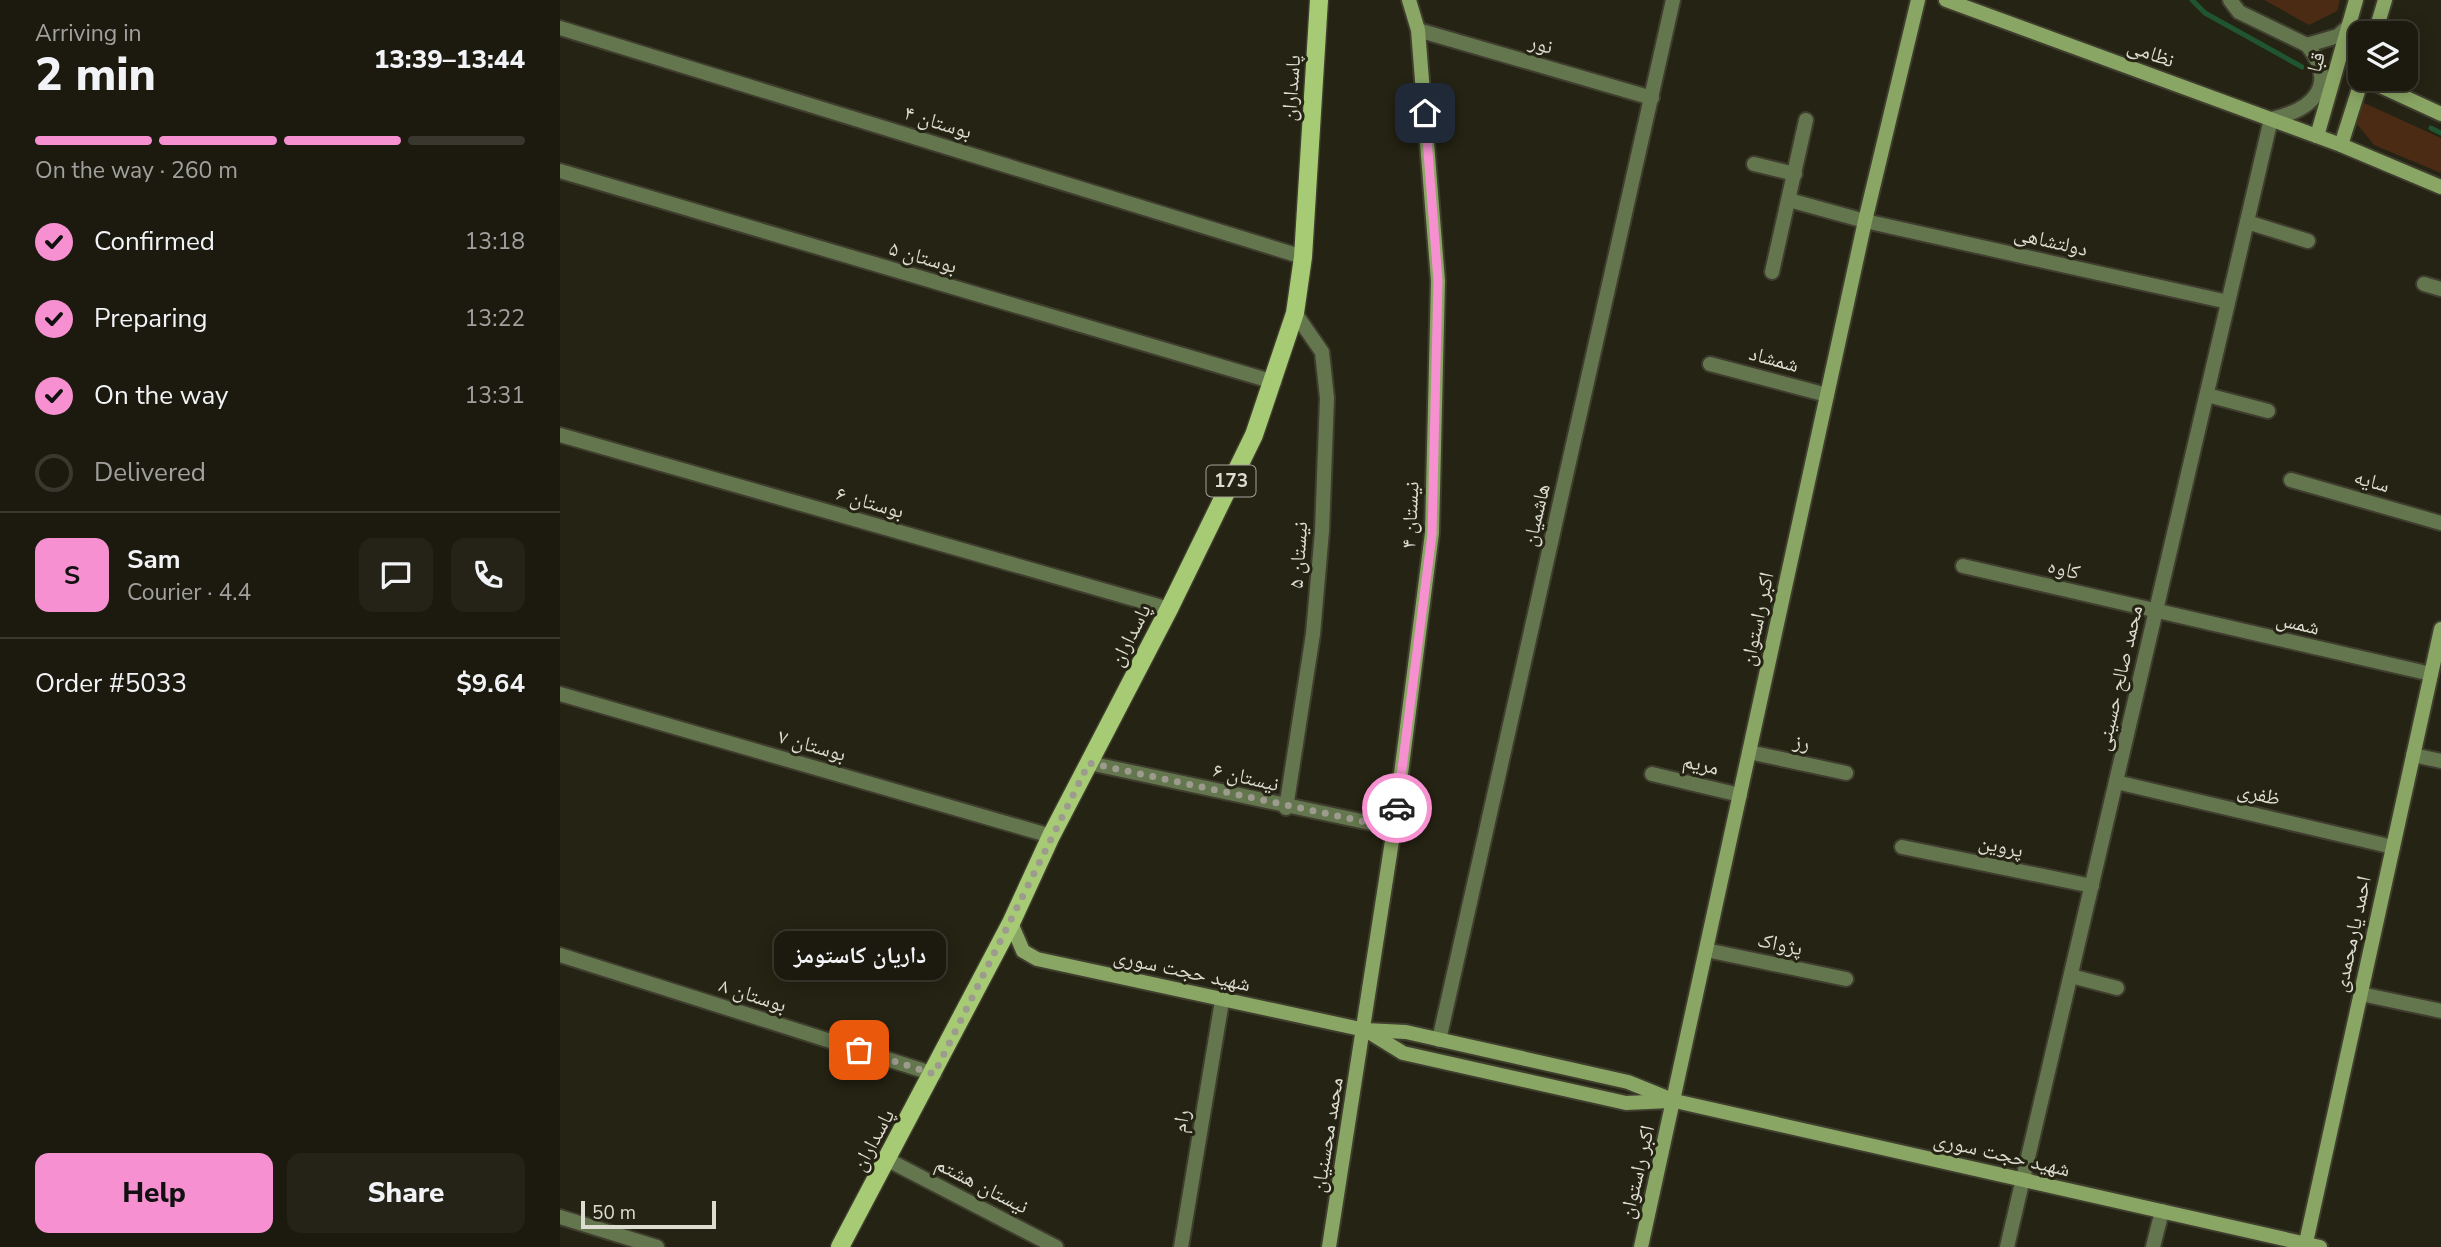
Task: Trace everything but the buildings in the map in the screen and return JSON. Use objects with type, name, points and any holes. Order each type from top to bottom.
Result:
[{"type":"main road","name":"پاسداران","points":[[840,1247],[934,1074],[1011,923],[1051,836],[1169,609],[1254,435],[1295,313],[1303,257],[1319,0]]},
{"type":"street","name":"نیستان ۴","points":[[1365,1030],[1432,534],[1438,281],[1418,30],[1409,0]]},
{"type":"street","name":"هاشمیان","points":[[1439,1040],[1674,0]]},
{"type":"street","name":"اکبر راستوان","points":[[1642,1247],[1865,221],[1918,0]]},
{"type":"street","name":"نظامی","points":[[1946,0],[2341,145],[2441,187]]},
{"type":"street","points":[[2230,0],[2238,12],[2307,46],[2321,66],[2322,84],[2317,95],[2300,109],[2271,119]]},
{"type":"street","name":"قبا","points":[[2350,21],[2356,0]]},
{"type":"street","points":[[2379,21],[2385,0]]},
{"type":"street","points":[[2307,46],[2338,36],[2348,26]]},
{"type":"street","name":"قبا","points":[[2316,136],[2348,26]]},
{"type":"street","name":"بوستان ۴","points":[[560,28],[1303,257]]},
{"type":"street","name":"نور","points":[[1418,30],[1652,98]]},
{"type":"street","points":[[2341,145],[2359,91]]},
{"type":"street","points":[[2390,91],[2441,114]]},
{"type":"street","name":"محمد صالح حسینی","points":[[2007,1247],[2271,119]]},
{"type":"street","points":[[1772,272],[1806,120]]},
{"type":"street","points":[[1754,164],[1795,174]]},
{"type":"street","name":"بوستان ۵","points":[[560,171],[1274,382]]},
{"type":"street","name":"دولتشاهی","points":[[1789,200],[1865,221],[2228,302]]},
{"type":"street","points":[[2247,222],[2308,241]]},
{"type":"street","points":[[2424,284],[2441,289]]},
{"type":"street","name":"نیستان ۵","points":[[1286,807],[1313,634],[1327,398],[1322,352],[1295,313]]},
{"type":"street","name":"شمشاد","points":[[1710,364],[1827,395]]},
{"type":"street","points":[[2207,395],[2268,411]]},
{"type":"street","name":"بوستان ۶","points":[[560,435],[1169,609]]},
{"type":"street","name":"سایه","points":[[2291,480],[2441,523]]},
{"type":"street","name":"کاوه","points":[[1963,566],[2156,613]]},
{"type":"street","name":"شمس","points":[[2156,613],[2431,674]]},
{"type":"street","name":"احمد یارمحمدی","points":[[2310,1246],[2361,994],[2441,629]]},
{"type":"street","name":"بوستان ۷","points":[[560,694],[1051,836]]},
{"type":"street","name":"رز","points":[[1749,752],[1846,773]]},
{"type":"street","points":[[2413,755],[2441,761]]},
{"type":"street","name":"نیستان ۶","points":[[1089,763],[1394,828]]},
{"type":"street","name":"مریم","points":[[1651,774],[1740,795]]},
{"type":"street","name":"ظفری","points":[[2116,782],[2393,847]]},
{"type":"street","name":"پروین","points":[[1902,847],[2092,886]]},
{"type":"street","name":"شهید حجت سوری","points":[[1011,923],[1023,951],[1037,960],[1365,1030],[1406,1032],[1628,1082],[1675,1101],[2310,1246]]},
{"type":"street","name":"پژواک","points":[[1706,950],[1846,979]]},
{"type":"street","name":"بوستان ۸","points":[[560,956],[934,1074]]},
{"type":"street","points":[[2071,976],[2117,988]]},
{"type":"street","points":[[2361,994],[2441,1011]]},
{"type":"street","name":"رام","points":[[1181,1247],[1222,1001]]},
{"type":"street","name":"شهید حجت سوری","points":[[1365,1030],[1403,1052],[1626,1103],[1675,1101]]},
{"type":"street","name":"محمد محسنیان","points":[[1329,1247],[1365,1030]]},
{"type":"street","name":"نیستان هشتم","points":[[888,1160],[1056,1247]]},
{"type":"street","points":[[2153,1247],[2162,1211]]},
{"type":"street","points":[[560,1217],[657,1247]]},
{"type":"shaded area","points":[[2264,0],[2340,0],[2337,11],[2309,25]]},
{"type":"shaded area","points":[[2362,102],[2441,138],[2441,173],[2374,145],[2357,124]]},
{"type":"waterway","points":[[2192,0],[2205,13],[2302,67]]},
{"type":"waterway","points":[[2431,128],[2441,133]]},
{"type":"way so far","points":[[859,1050],[934,1074],[1089,763],[1394,828],[1397,808]]},
{"type":"place","name":"داريان كاستومز","points":[[859,1050]]},
{"type":"route","points":[[1397,808],[1432,534],[1438,281],[1425,113]]}]
